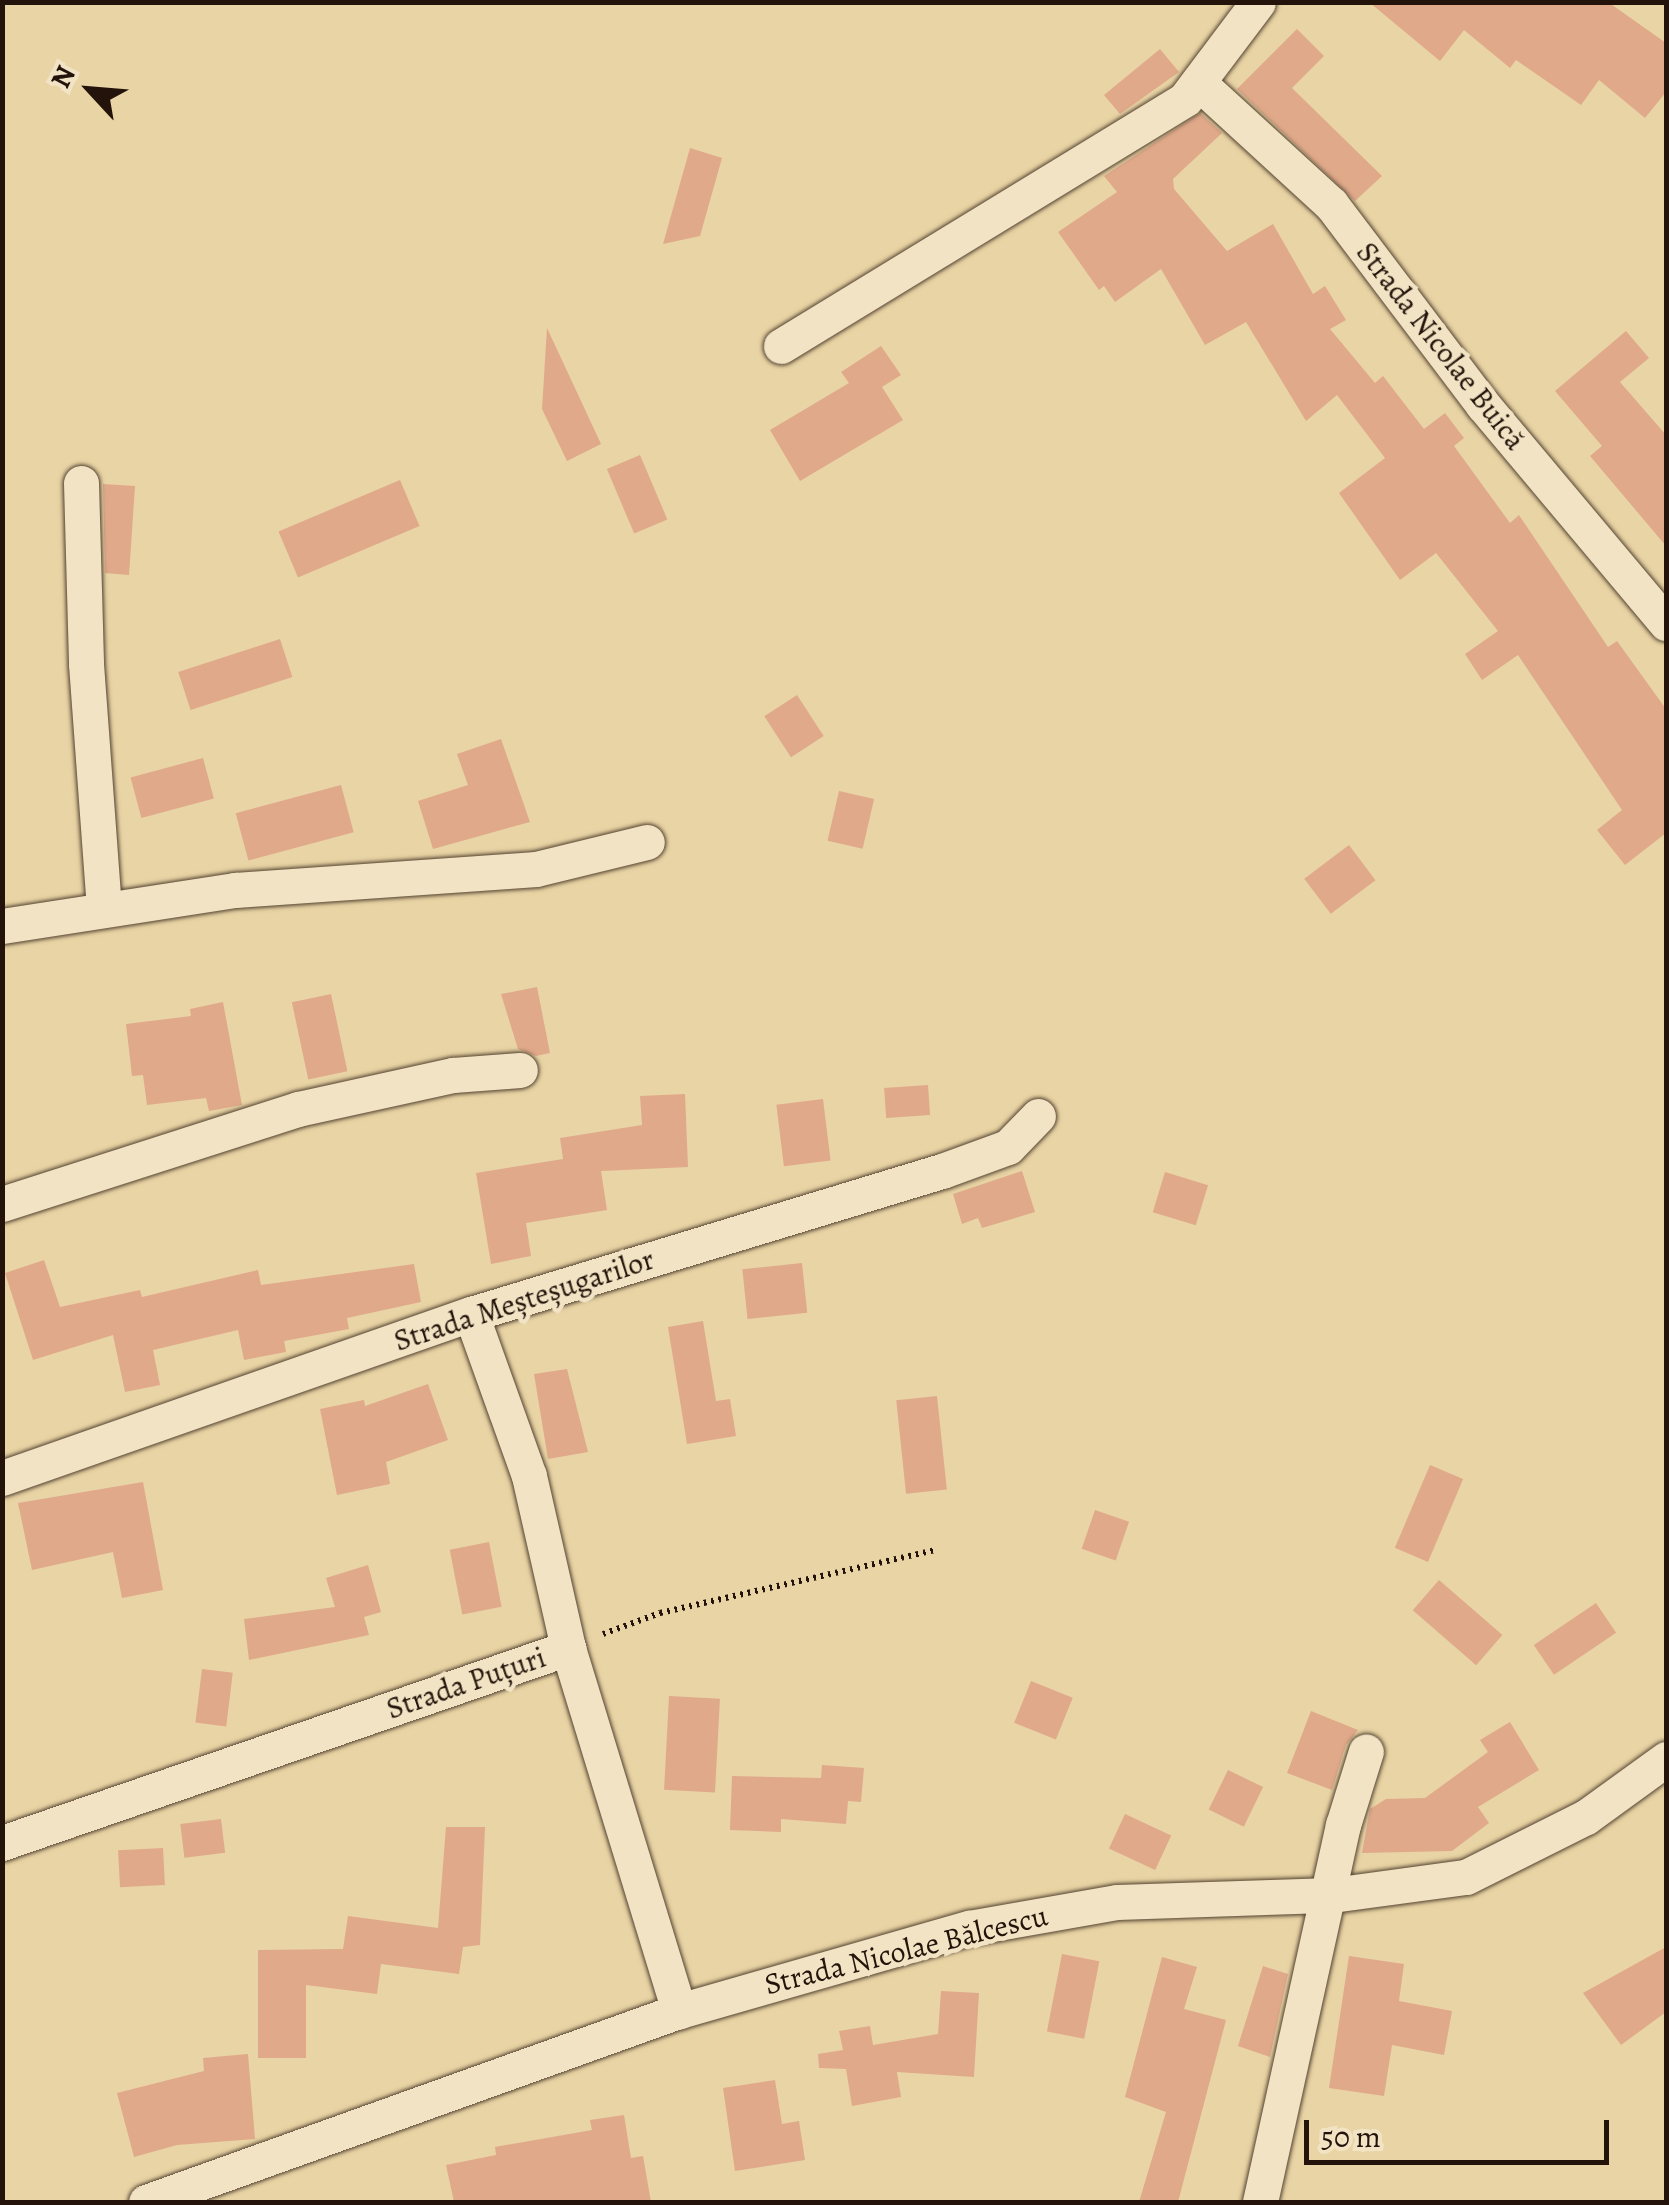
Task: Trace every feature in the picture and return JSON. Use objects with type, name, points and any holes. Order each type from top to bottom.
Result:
[{"type":"street","points":[[781,346],[1201,85],[1212,58],[1258,2]]},
{"type":"street","name":"Strada Nicolae Buică","points":[[1201,85],[1331,204],[1483,405],[1666,622]]},
{"type":"street","points":[[81,483],[86,664],[104,909]]},
{"type":"street","points":[[2,926],[234,890],[536,869],[646,842]]},
{"type":"street","points":[[2,1204],[298,1108],[452,1075],[520,1070]]},
{"type":"street","name":"Strada Meșteșugarilor","points":[[2,1478],[472,1314],[942,1171],[1008,1147],[1038,1116]]},
{"type":"street","points":[[472,1314],[528,1476],[568,1648],[679,2010]]},
{"type":"street","name":"Strada Puțuri","points":[[2,1843],[568,1648]]},
{"type":"street","points":[[1260,2202],[1332,1895],[1343,1824],[1366,1751]]},
{"type":"street","name":"Strada Nicolae Bălcescu","points":[[146,2202],[679,2010],[969,1928],[1046,1913],[1210,1894],[1332,1895],[1466,1877],[1586,1816],[1666,1759]]},
{"type":"path","name":"Strada Puțuri","points":[[568,1648],[660,1613],[936,1550]]},
{"type":"building","points":[[1369,2],[1608,2],[1666,43],[1666,92],[1645,118],[1599,80],[1581,105],[1516,60],[1510,68],[1464,30],[1440,61]]},
{"type":"building","points":[[1297,29],[1324,56],[1292,88],[1382,176],[1355,201],[1237,89]]},
{"type":"building","points":[[1160,49],[1179,72],[1120,114],[1104,95]]},
{"type":"building","points":[[1200,113],[1222,133],[1173,179],[1174,189],[1227,251],[1273,224],[1313,294],[1325,286],[1346,320],[1330,329],[1375,383],[1383,376],[1424,429],[1445,413],[1464,438],[1454,446],[1510,523],[1519,515],[1608,647],[1617,641],[1666,709],[1666,833],[1625,865],[1597,830],[1622,810],[1518,655],[1482,680],[1465,654],[1498,631],[1436,553],[1400,580],[1339,493],[1385,458],[1337,395],[1306,421],[1246,322],[1205,345],[1161,269],[1115,302],[1104,286],[1099,290],[1058,232],[1117,192],[1104,176]]},
{"type":"building","points":[[690,148],[722,158],[700,236],[663,244]]},
{"type":"building","points":[[547,328],[601,444],[567,461],[542,409]]},
{"type":"building","points":[[1626,331],[1649,358],[1620,382],[1666,435],[1666,546],[1590,456],[1602,446],[1555,391]]},
{"type":"building","points":[[881,346],[901,375],[882,387],[903,420],[800,481],[770,430],[849,383],[841,372]]},
{"type":"building","points":[[640,455],[667,519],[634,534],[607,469]]},
{"type":"building","points":[[400,480],[420,526],[298,578],[278,532]]},
{"type":"building","points":[[103,484],[135,486],[129,575],[105,573]]},
{"type":"building","points":[[280,639],[292,677],[191,710],[178,672]]},
{"type":"building","points":[[797,695],[824,736],[791,757],[764,716]]},
{"type":"building","points":[[501,739],[530,822],[433,849],[418,801],[468,785],[457,754]]},
{"type":"building","points":[[203,758],[214,799],[141,818],[131,777]]},
{"type":"building","points":[[341,785],[354,832],[248,861],[236,813]]},
{"type":"building","points":[[839,791],[874,799],[863,849],[828,841]]},
{"type":"building","points":[[1349,845],[1375,880],[1331,914],[1304,879]]},
{"type":"building","points":[[537,987],[550,1053],[536,1056],[518,1049],[501,994]]},
{"type":"building","points":[[331,994],[347,1071],[308,1080],[292,1002]]},
{"type":"building","points":[[223,1002],[242,1105],[209,1111],[206,1098],[147,1105],[143,1075],[132,1076],[126,1024],[191,1016],[190,1009]]},
{"type":"building","points":[[928,1085],[930,1115],[886,1118],[884,1088]]},
{"type":"building","points":[[685,1094],[688,1167],[601,1171],[607,1210],[526,1223],[531,1256],[491,1264],[476,1173],[563,1159],[560,1138],[642,1125],[640,1096]]},
{"type":"building","points":[[823,1099],[831,1161],[784,1166],[776,1105]]},
{"type":"building","points":[[1022,1171],[1035,1212],[982,1228],[978,1218],[962,1224],[953,1194]]},
{"type":"building","points":[[1165,1172],[1208,1185],[1196,1225],[1153,1212]]},
{"type":"building","points":[[44,1260],[60,1307],[140,1290],[142,1297],[258,1270],[261,1285],[414,1264],[421,1302],[347,1318],[349,1329],[284,1341],[286,1352],[244,1360],[238,1330],[153,1350],[160,1385],[125,1392],[113,1335],[33,1360],[5,1273]]},
{"type":"building","points":[[802,1263],[807,1313],[748,1319],[742,1269]]},
{"type":"building","points":[[703,1321],[716,1401],[730,1399],[736,1436],[687,1444],[668,1327]]},
{"type":"building","points":[[567,1369],[588,1452],[548,1459],[534,1374]]},
{"type":"building","points":[[428,1384],[448,1440],[386,1462],[390,1484],[337,1495],[320,1409],[364,1400],[365,1406]]},
{"type":"building","points":[[937,1396],[947,1489],[906,1494],[896,1400]]},
{"type":"building","points":[[1430,1465],[1463,1479],[1428,1562],[1395,1548]]},
{"type":"building","points":[[143,1482],[163,1590],[122,1598],[113,1552],[32,1570],[18,1503]]},
{"type":"building","points":[[1095,1510],[1129,1522],[1116,1560],[1082,1549]]},
{"type":"building","points":[[489,1542],[502,1607],[462,1614],[450,1550]]},
{"type":"building","points":[[368,1565],[381,1612],[364,1617],[369,1635],[249,1660],[244,1619],[335,1607],[326,1578]]},
{"type":"building","points":[[1439,1580],[1502,1635],[1476,1665],[1413,1610]]},
{"type":"building","points":[[1596,1603],[1616,1633],[1554,1675],[1534,1645]]},
{"type":"building","points":[[202,1669],[233,1673],[226,1726],[195,1723]]},
{"type":"building","points":[[1031,1681],[1073,1698],[1056,1740],[1014,1723]]},
{"type":"building","points":[[669,1696],[720,1699],[715,1793],[664,1790]]},
{"type":"building","points":[[1311,1711],[1358,1730],[1346,1745],[1332,1790],[1287,1773]]},
{"type":"building","points":[[1510,1722],[1539,1770],[1478,1807],[1489,1823],[1452,1851],[1362,1853],[1370,1809],[1386,1799],[1425,1798],[1488,1752],[1480,1740]]},
{"type":"building","points":[[822,1765],[864,1768],[861,1802],[848,1801],[846,1824],[781,1819],[781,1832],[730,1830],[732,1776],[821,1778]]},
{"type":"building","points":[[1228,1770],[1263,1787],[1244,1827],[1209,1810]]},
{"type":"building","points":[[1125,1814],[1171,1836],[1155,1870],[1109,1848]]},
{"type":"building","points":[[221,1819],[225,1853],[184,1858],[180,1824]]},
{"type":"building","points":[[446,1827],[485,1827],[480,1945],[463,1947],[459,1974],[381,1964],[377,1994],[306,1985],[306,2058],[258,2058],[258,1950],[343,1949],[348,1916],[438,1928]]},
{"type":"building","points":[[163,1848],[165,1885],[120,1887],[118,1850]]},
{"type":"building","points":[[1666,1947],[1666,2012],[1621,2045],[1583,1993]]},
{"type":"building","points":[[1062,1954],[1099,1961],[1084,2039],[1047,2032]]},
{"type":"building","points":[[1349,1956],[1404,1964],[1399,2001],[1452,2011],[1444,2055],[1392,2045],[1384,2096],[1329,2088]]},
{"type":"building","points":[[1162,1957],[1197,1967],[1184,2009],[1226,2020],[1178,2202],[1139,2202],[1166,2112],[1125,2097]]},
{"type":"building","points":[[1263,1966],[1288,1974],[1270,2057],[1238,2046]]},
{"type":"building","points":[[941,1991],[979,1993],[974,2077],[897,2072],[901,2097],[852,2106],[846,2069],[819,2068],[818,2054],[843,2050],[839,2031],[870,2026],[873,2045],[938,2034]]},
{"type":"building","points":[[248,2054],[255,2139],[177,2145],[134,2157],[117,2093],[204,2071],[203,2058]]},
{"type":"building","points":[[775,2080],[782,2124],[799,2121],[805,2160],[735,2171],[723,2088]]},
{"type":"building","points":[[624,2115],[631,2158],[643,2156],[651,2202],[454,2202],[446,2165],[496,2155],[495,2147],[592,2130],[590,2120]]}]
